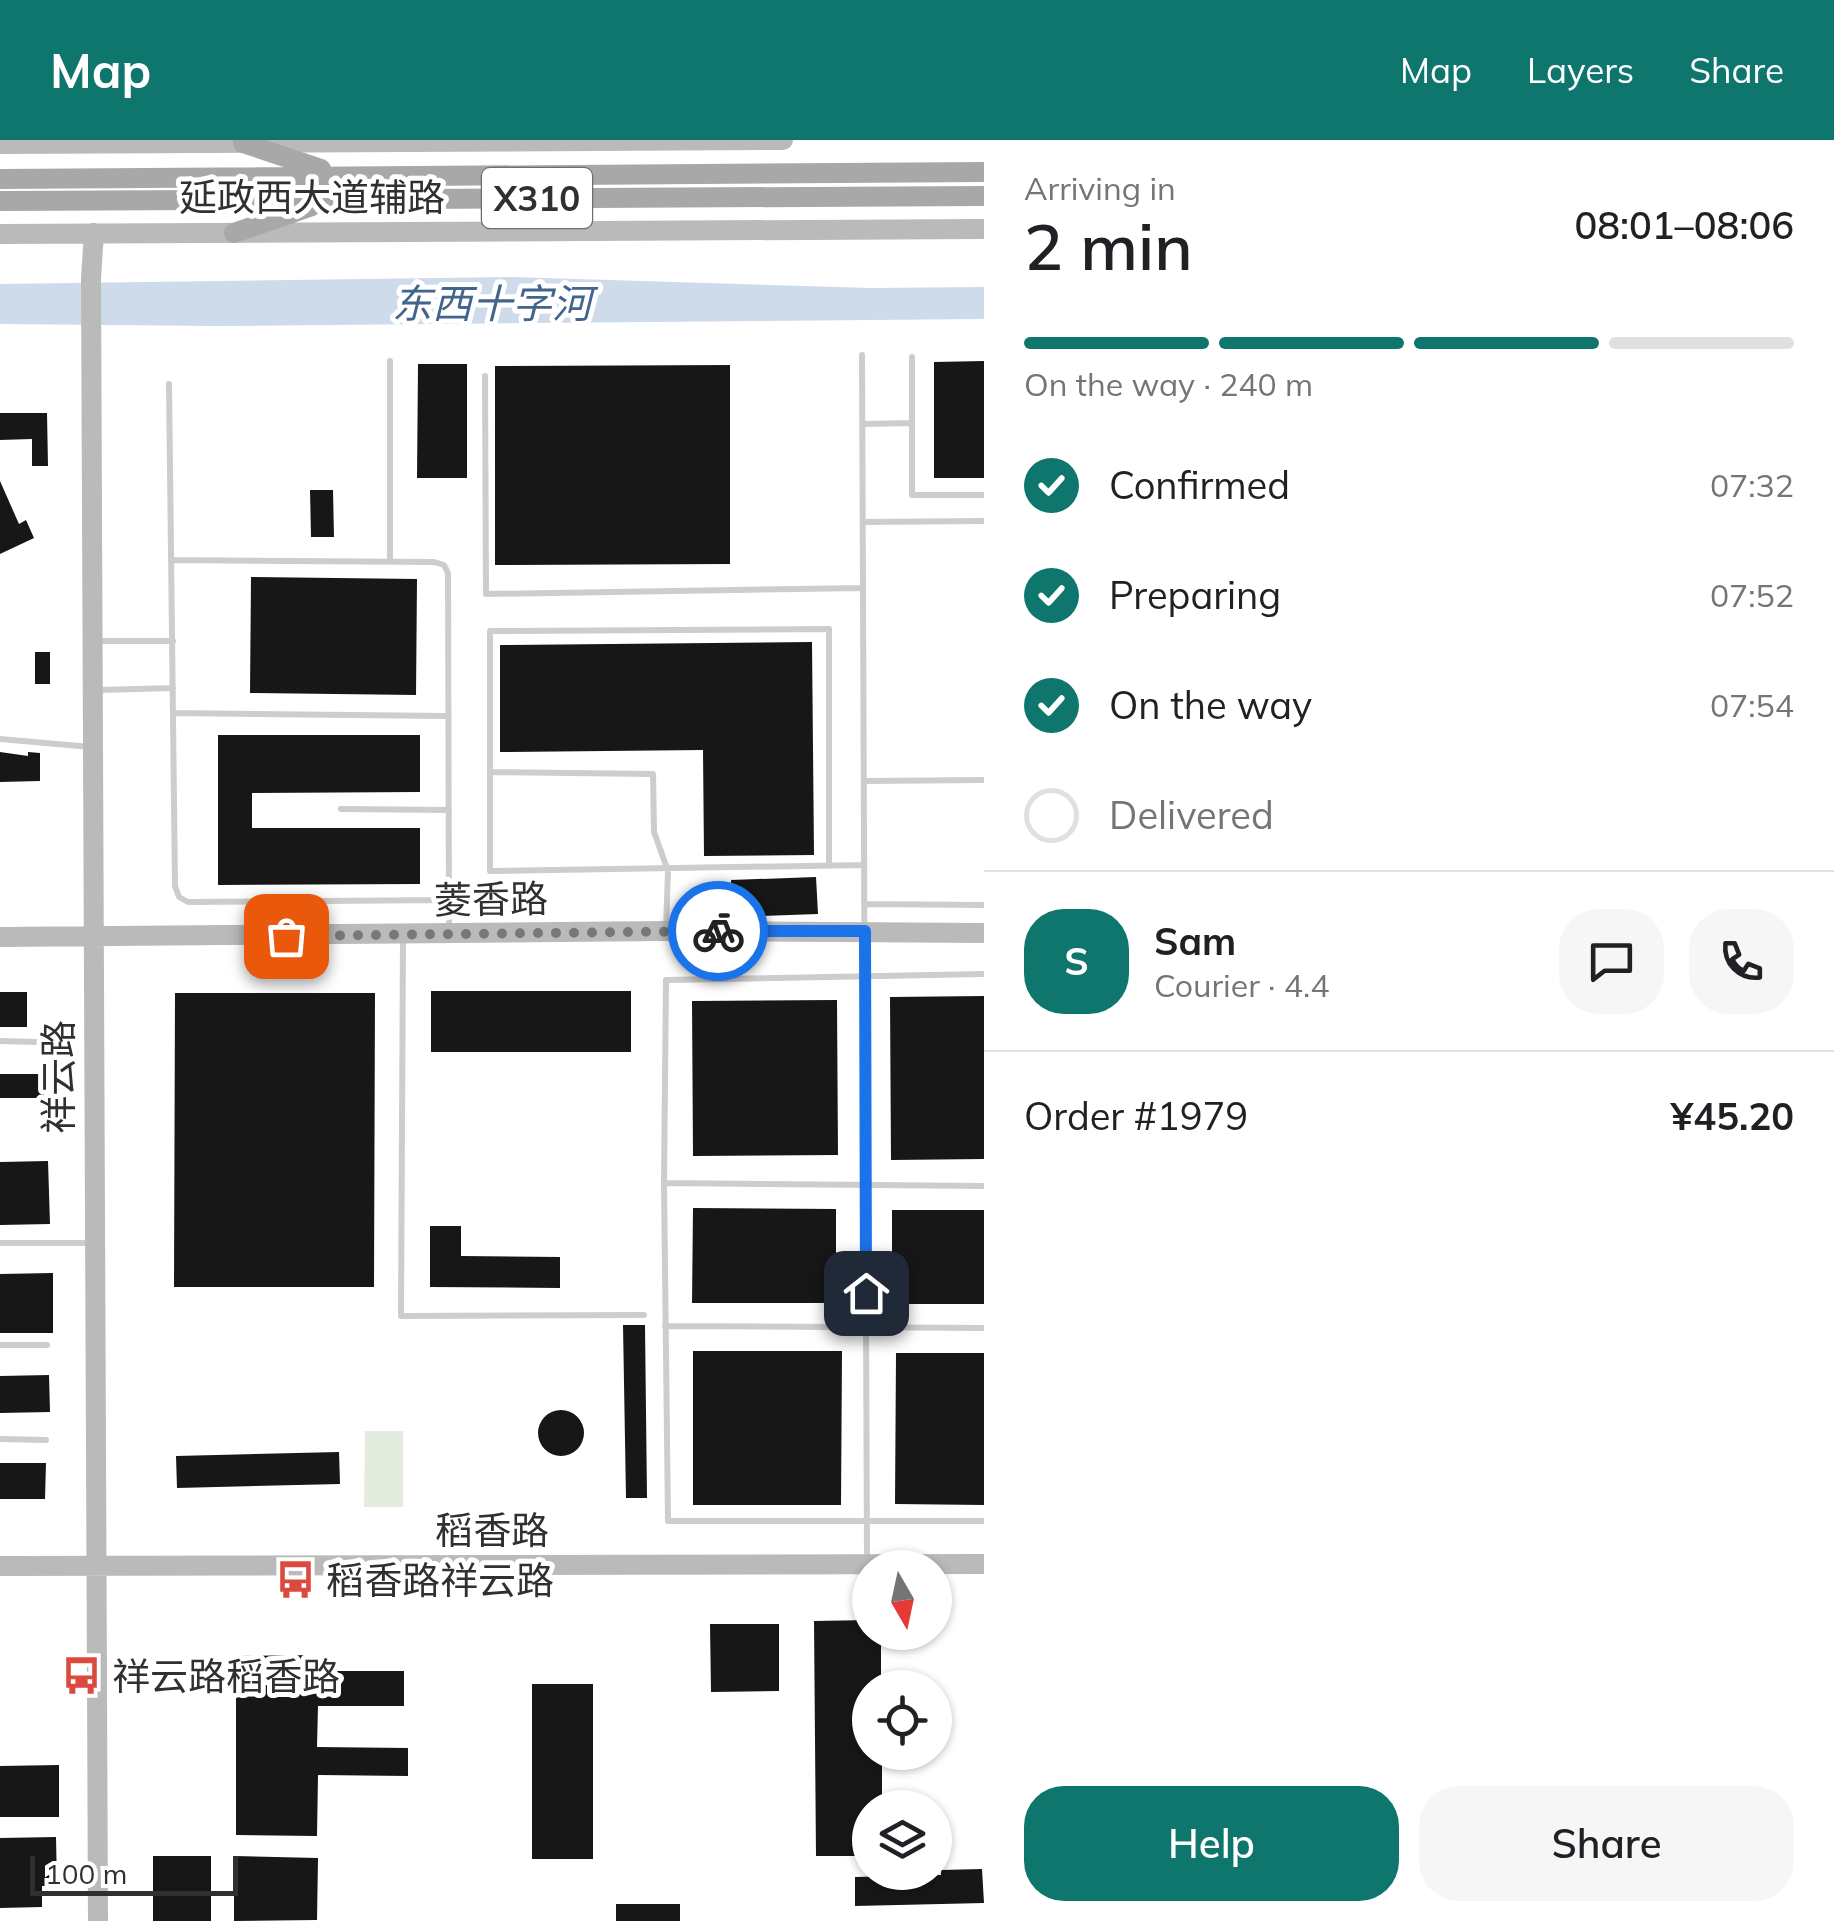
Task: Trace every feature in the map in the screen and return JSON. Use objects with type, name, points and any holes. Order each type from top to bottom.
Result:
[{"type":"main road","points":[[244,143],[337,174]]},
{"type":"main road","name":"X310","points":[[0,178],[984,172]]},
{"type":"main road","name":"X310","points":[[0,202],[984,196]]},
{"type":"main road","points":[[234,233],[330,200]]},
{"type":"street","name":"延政西大道辅路","points":[[0,144],[784,140]]},
{"type":"street","name":"延政西大道辅路","points":[[0,234],[984,229]]},
{"type":"street","name":"祥云路","points":[[94,234],[92,937],[98,1921]]},
{"type":"street","name":"菱香路","points":[[0,937],[666,931],[984,934]]},
{"type":"street","name":"稻香路","points":[[0,1566],[852,1563]]},
{"type":"street","name":"稻香路","points":[[952,1564],[984,1564]]},
{"type":"lane","points":[[862,355],[867,1550]]},
{"type":"lane","points":[[912,357],[912,495],[984,494]]},
{"type":"lane","points":[[390,361],[390,561]]},
{"type":"lane","points":[[484,376],[486,594],[863,588]]},
{"type":"lane","points":[[169,384],[174,886],[188,902],[449,900]]},
{"type":"lane","points":[[862,424],[911,423]]},
{"type":"lane","points":[[862,522],[984,521]]},
{"type":"lane","points":[[171,560],[390,561],[444,565],[448,573],[449,934]]},
{"type":"lane","points":[[829,866],[829,629],[490,631],[490,871],[668,870],[829,866],[864,865]]},
{"type":"lane","points":[[92,641],[173,641]]},
{"type":"lane","points":[[92,690],[173,688]]},
{"type":"lane","points":[[174,713],[448,716]]},
{"type":"lane","points":[[0,739],[92,747]]},
{"type":"lane","points":[[490,772],[652,774],[654,832],[668,870],[666,931]]},
{"type":"lane","points":[[864,780],[984,780]]},
{"type":"lane","points":[[341,809],[449,810]]},
{"type":"lane","points":[[864,904],[984,905]]},
{"type":"lane","points":[[403,935],[401,1316],[644,1316]]},
{"type":"lane","points":[[984,974],[666,980],[664,1182],[668,1521],[984,1521]]},
{"type":"lane","points":[[0,1041],[37,1042]]},
{"type":"lane","points":[[664,1182],[984,1186]]},
{"type":"lane","points":[[0,1243],[94,1243]]},
{"type":"lane","points":[[665,1326],[984,1328]]},
{"type":"lane","points":[[0,1345],[47,1345]]},
{"type":"lane","points":[[0,1440],[46,1440]]},
{"type":"shaded area","points":[[365,1431],[403,1431],[403,1507],[364,1507]]},
{"type":"water","name":"东西十字河","points":[[511,277],[871,288],[984,287],[984,319],[217,326],[0,324],[0,284]]},
{"type":"building","points":[[984,361],[984,478],[934,478],[934,362]]},
{"type":"building","points":[[418,364],[467,364],[467,478],[417,478]]},
{"type":"building","points":[[730,365],[730,564],[495,565],[495,366]]},
{"type":"building","points":[[0,413],[47,413],[48,466],[32,466],[32,439],[0,440]]},
{"type":"building","points":[[0,481],[19,524],[26,520],[34,538],[0,554]]},
{"type":"building","points":[[310,490],[333,490],[334,537],[311,537]]},
{"type":"building","points":[[251,577],[417,579],[416,695],[250,693]]},
{"type":"building","points":[[812,642],[814,855],[704,856],[703,750],[500,752],[500,645]]},
{"type":"building","points":[[35,652],[50,652],[50,684],[35,684]]},
{"type":"building","points":[[218,735],[420,735],[420,792],[252,793],[252,828],[420,828],[420,884],[218,885]]},
{"type":"building","points":[[0,752],[28,756],[28,752],[40,753],[40,781],[0,782]]},
{"type":"building","points":[[816,877],[818,914],[732,917],[731,880]]},
{"type":"building","points":[[431,991],[631,991],[631,1052],[431,1052]]},
{"type":"building","points":[[0,992],[27,992],[27,1027],[0,1027]]},
{"type":"building","points":[[175,993],[375,993],[374,1287],[174,1287]]},
{"type":"building","points":[[984,996],[984,1159],[891,1160],[890,997]]},
{"type":"building","points":[[837,1000],[838,1155],[693,1156],[692,1001]]},
{"type":"building","points":[[0,1074],[47,1074],[47,1098],[0,1098]]},
{"type":"building","points":[[48,1161],[50,1224],[0,1225],[0,1162]]},
{"type":"building","points":[[693,1208],[836,1209],[836,1303],[692,1303]]},
{"type":"building","points":[[892,1210],[984,1210],[984,1304],[892,1304]]},
{"type":"building","points":[[430,1226],[461,1226],[461,1256],[560,1257],[560,1288],[430,1287]]},
{"type":"building","points":[[53,1273],[53,1333],[0,1333],[0,1274]]},
{"type":"building","points":[[623,1325],[645,1325],[647,1498],[626,1498]]},
{"type":"building","points":[[693,1351],[842,1351],[841,1505],[693,1505]]},
{"type":"building","points":[[896,1353],[984,1353],[984,1505],[895,1504]]},
{"type":"building","points":[[49,1375],[50,1412],[0,1413],[0,1376]]},
{"type":"building","points":[[561,1410],[577,1417],[584,1433],[577,1449],[561,1456],[545,1449],[538,1433],[545,1417]]},
{"type":"building","points":[[339,1452],[340,1484],[177,1488],[176,1456]]},
{"type":"building","points":[[0,1463],[46,1463],[45,1499],[0,1499]]},
{"type":"building","points":[[852,1620],[852,1650],[881,1650],[881,1670],[852,1670],[852,1770],[882,1770],[882,1790],[852,1790],[852,1856],[816,1856],[814,1621]]},
{"type":"building","points":[[710,1624],[779,1624],[779,1691],[711,1692]]},
{"type":"building","points":[[317,1655],[317,1671],[404,1671],[404,1706],[318,1706],[317,1747],[408,1748],[408,1776],[318,1775],[317,1836],[236,1835],[236,1656]]},
{"type":"building","points":[[532,1684],[593,1684],[593,1859],[532,1859]]},
{"type":"building","points":[[59,1765],[59,1817],[0,1817],[0,1766]]},
{"type":"building","points":[[56,1837],[57,1886],[42,1886],[42,1907],[0,1908],[0,1838]]},
{"type":"building","points":[[153,1856],[211,1856],[211,1921],[153,1921]]},
{"type":"building","points":[[234,1856],[318,1858],[317,1920],[234,1921]]},
{"type":"building","points":[[982,1869],[984,1903],[855,1906],[855,1890],[952,1890],[952,1870]]},
{"type":"building","points":[[616,1904],[680,1904],[680,1921],[616,1921]]},
{"type":"way so far","points":[[286,936],[718,931]]},
{"type":"place","name":"稻香路祥云路","points":[[296,1580]]},
{"type":"place","name":"祥云路稻香路","points":[[82,1676]]},
{"type":"route","points":[[718,931],[865,931],[866,1293]]}]
